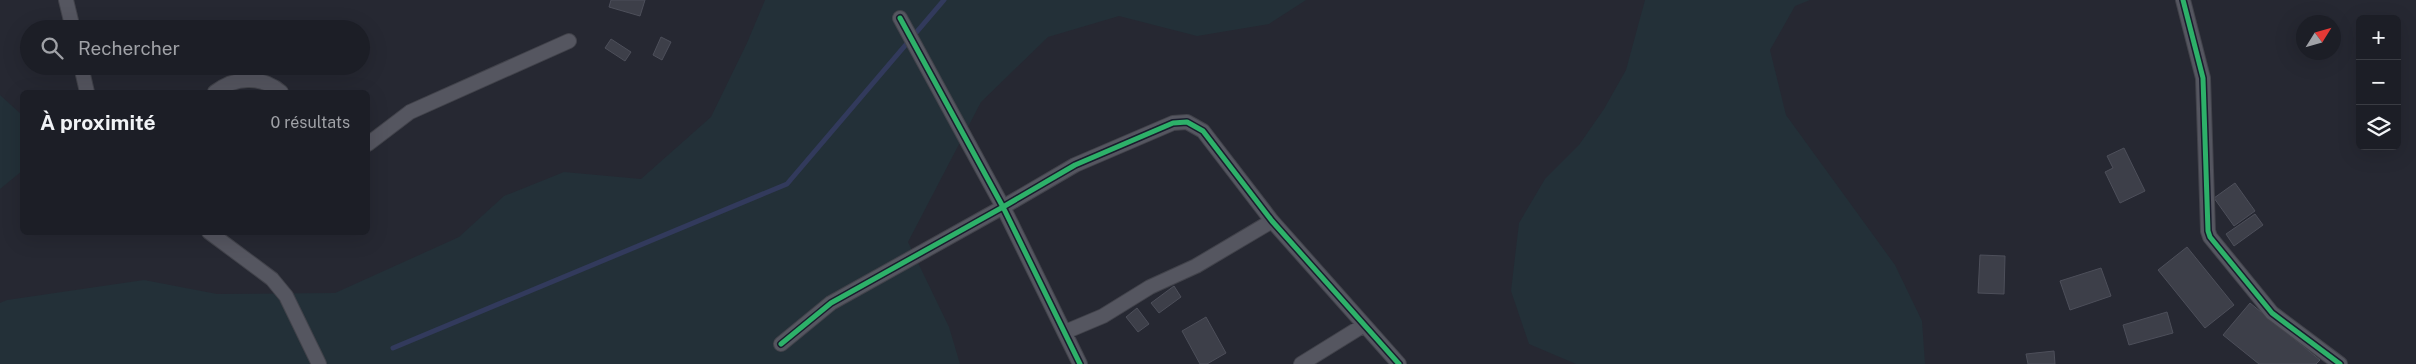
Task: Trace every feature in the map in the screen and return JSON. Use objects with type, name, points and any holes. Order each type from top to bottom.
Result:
[{"type":"street","points":[[66,0],[71,20]]},
{"type":"street","points":[[2183,0],[2203,78],[2207,211],[2210,237],[2272,313],[2340,364]]},
{"type":"street","points":[[900,18],[1003,207],[1080,364]]},
{"type":"street","points":[[370,142],[410,112],[569,41]]},
{"type":"street","points":[[83,75],[87,90]]},
{"type":"street","points":[[218,90],[227,83],[245,80],[264,81],[278,90]]},
{"type":"street","points":[[781,344],[831,303],[1075,166],[1173,123],[1187,122],[1203,130],[1272,221],[1399,364]]},
{"type":"street","points":[[1064,332],[1104,316],[1150,287],[1196,266],[1272,221]]},
{"type":"street","points":[[213,235],[272,279],[286,296],[319,364]]},
{"type":"street","points":[[1301,364],[1364,325]]},
{"type":"shaded area","points":[[765,0],[1306,0],[1269,24],[1197,36],[1119,16],[1048,37],[981,102],[908,242],[949,327],[960,364],[0,364],[0,303],[7,300],[144,280],[217,294],[335,293],[459,237],[504,196],[564,172],[641,179],[711,117],[747,43]]},
{"type":"shaded area","points":[[1645,0],[1810,0],[1795,6],[1770,50],[1786,115],[1895,265],[1922,321],[1925,364],[1576,364],[1529,344],[1511,291],[1519,223],[1545,179],[1579,145],[1604,109],[1626,70]]},
{"type":"shaded area","points":[[0,95],[20,113],[20,173],[0,189]]},
{"type":"building","points":[[611,0],[645,0],[640,16],[609,7]]},
{"type":"building","points":[[661,37],[671,42],[662,60],[653,55]]},
{"type":"building","points":[[611,39],[631,52],[625,61],[605,48]]},
{"type":"building","points":[[2124,148],[2145,191],[2120,203],[2105,172],[2113,168],[2107,156]]},
{"type":"building","points":[[2235,183],[2255,211],[2234,226],[2214,198]]},
{"type":"building","points":[[2255,214],[2263,225],[2234,246],[2226,234]]},
{"type":"building","points":[[2187,247],[2234,305],[2205,328],[2158,270]]},
{"type":"building","points":[[1980,255],[2005,256],[2004,294],[1978,293]]},
{"type":"building","points":[[2101,268],[2111,296],[2070,310],[2060,281]]},
{"type":"building","points":[[1174,286],[1181,297],[1159,313],[1151,303]]},
{"type":"building","points":[[2250,303],[2320,360],[2316,364],[2259,364],[2223,335]]},
{"type":"building","points":[[1137,308],[1149,324],[1138,332],[1126,317]]},
{"type":"building","points":[[2167,312],[2173,333],[2129,345],[2123,325]]},
{"type":"building","points":[[1206,317],[1226,353],[1207,364],[1200,364],[1182,331]]},
{"type":"building","points":[[2054,351],[2055,364],[2028,364],[2026,354]]},
{"type":"waterway","points":[[393,348],[787,184],[944,0]]},
{"type":"cycle path","points":[[2183,0],[2203,78],[2208,231],[2210,237],[2272,313],[2340,364]]},
{"type":"cycle path","points":[[781,344],[831,303],[1003,207],[900,18]]},
{"type":"cycle path","points":[[1080,364],[1003,207],[1075,165],[1173,123],[1187,122],[1203,131],[1272,221],[1399,364]]}]
